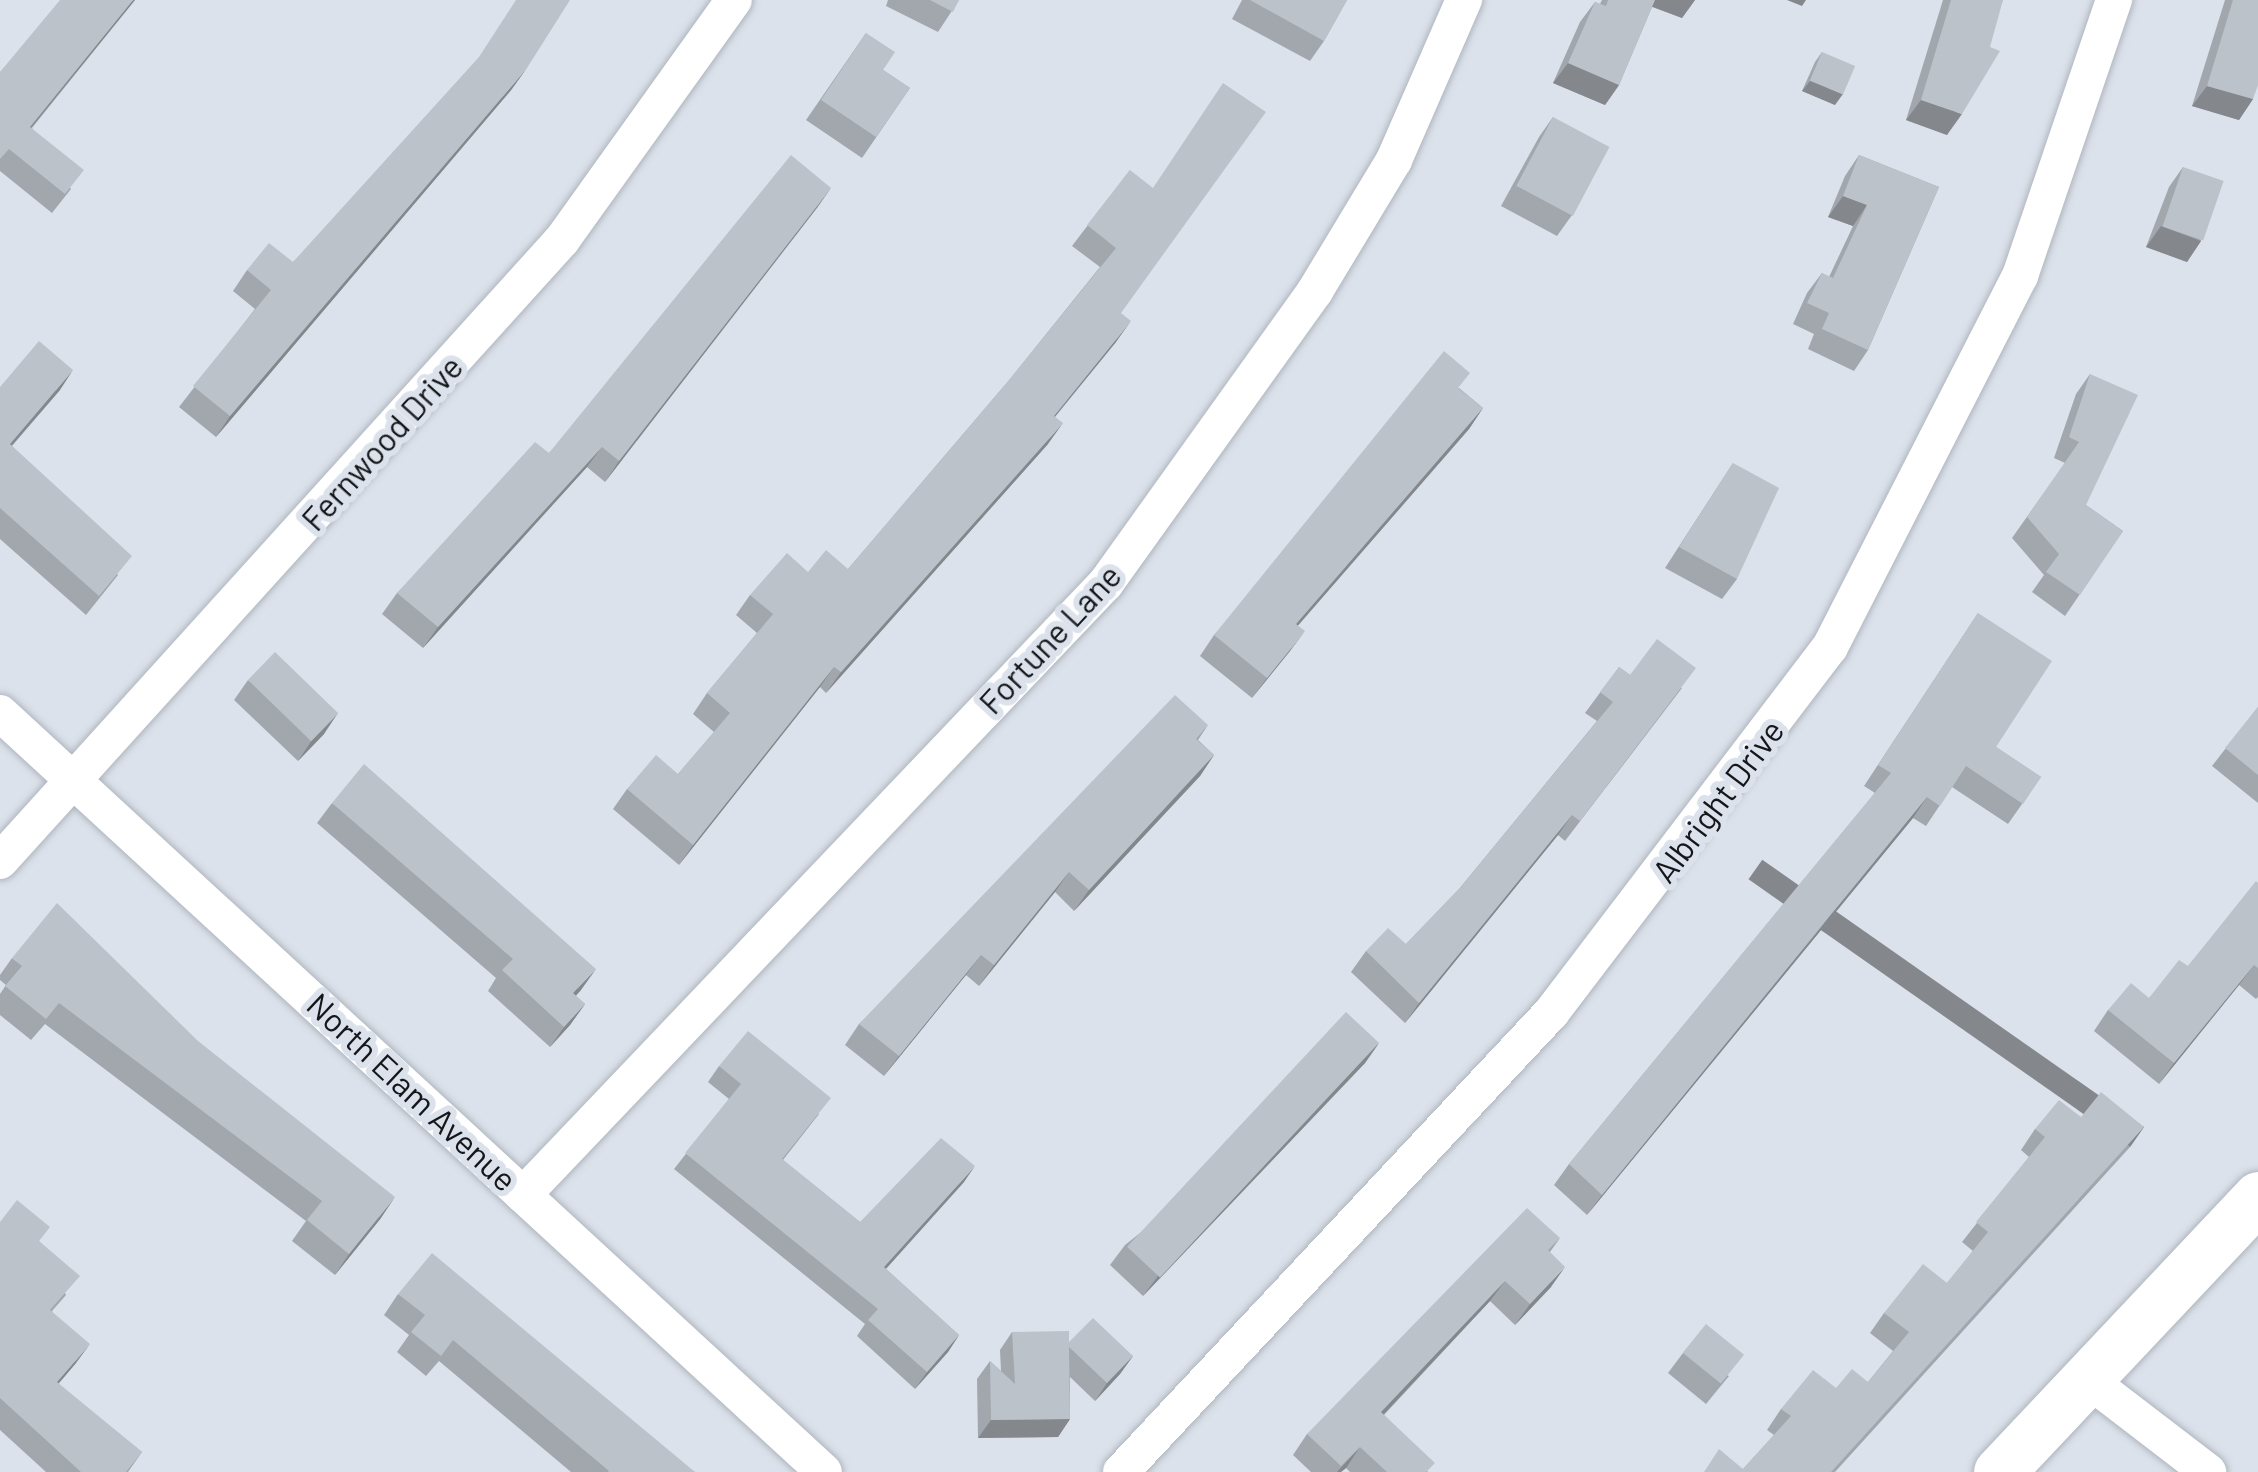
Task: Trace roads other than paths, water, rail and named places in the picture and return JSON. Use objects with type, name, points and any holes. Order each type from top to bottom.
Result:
[{"type":"street","name":"Fernwood Drive","points":[[0,861],[76,783],[562,240],[734,0]]},
{"type":"street","name":"Fortune Lane","points":[[523,1195],[1106,583],[1315,292],[1394,160],[1464,0]]},
{"type":"street","name":"Albright Drive","points":[[1120,1472],[1566,995],[1830,647],[2020,276],[2114,0]]},
{"type":"street","name":"North Elam Avenue","points":[[0,713],[824,1472]]},
{"type":"street","points":[[1999,1472],[2258,1197]]},
{"type":"street","points":[[2087,1379],[2208,1472]]}]
